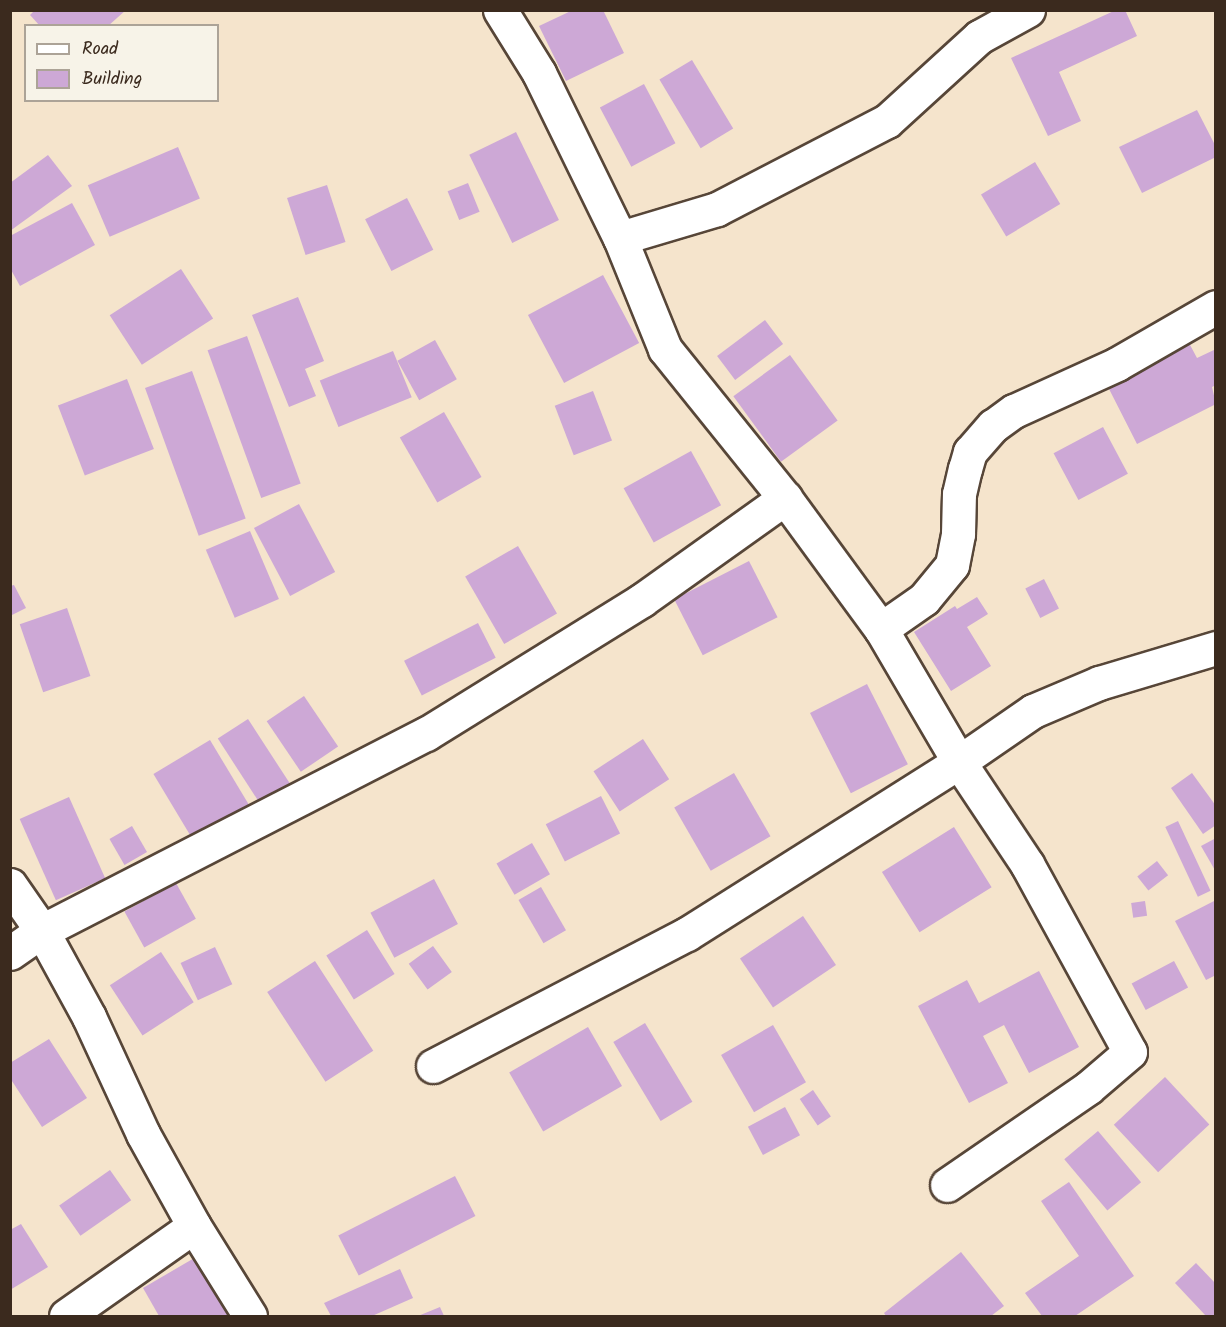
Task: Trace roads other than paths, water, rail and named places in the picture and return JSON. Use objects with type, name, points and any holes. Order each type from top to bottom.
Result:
[{"type":"street","points":[[500,10],[539,73],[620,238],[665,349],[784,498],[881,629],[959,762],[1027,864],[1130,1052],[1088,1088],[947,1185]]},
{"type":"street","points":[[620,238],[717,209],[887,121],[979,37],[1028,10]]},
{"type":"street","points":[[881,629],[924,600],[952,565],[958,534],[959,494],[970,452],[993,426],[1014,411],[1117,364],[1215,307]]},
{"type":"street","points":[[10,953],[42,931],[426,734],[642,600],[784,498]]},
{"type":"street","points":[[433,1066],[687,934],[959,762],[1033,711],[1099,683],[1215,648]]},
{"type":"street","points":[[10,885],[42,931],[89,1017],[143,1134],[194,1226],[250,1317]]},
{"type":"street","points":[[66,1317],[194,1226]]}]
